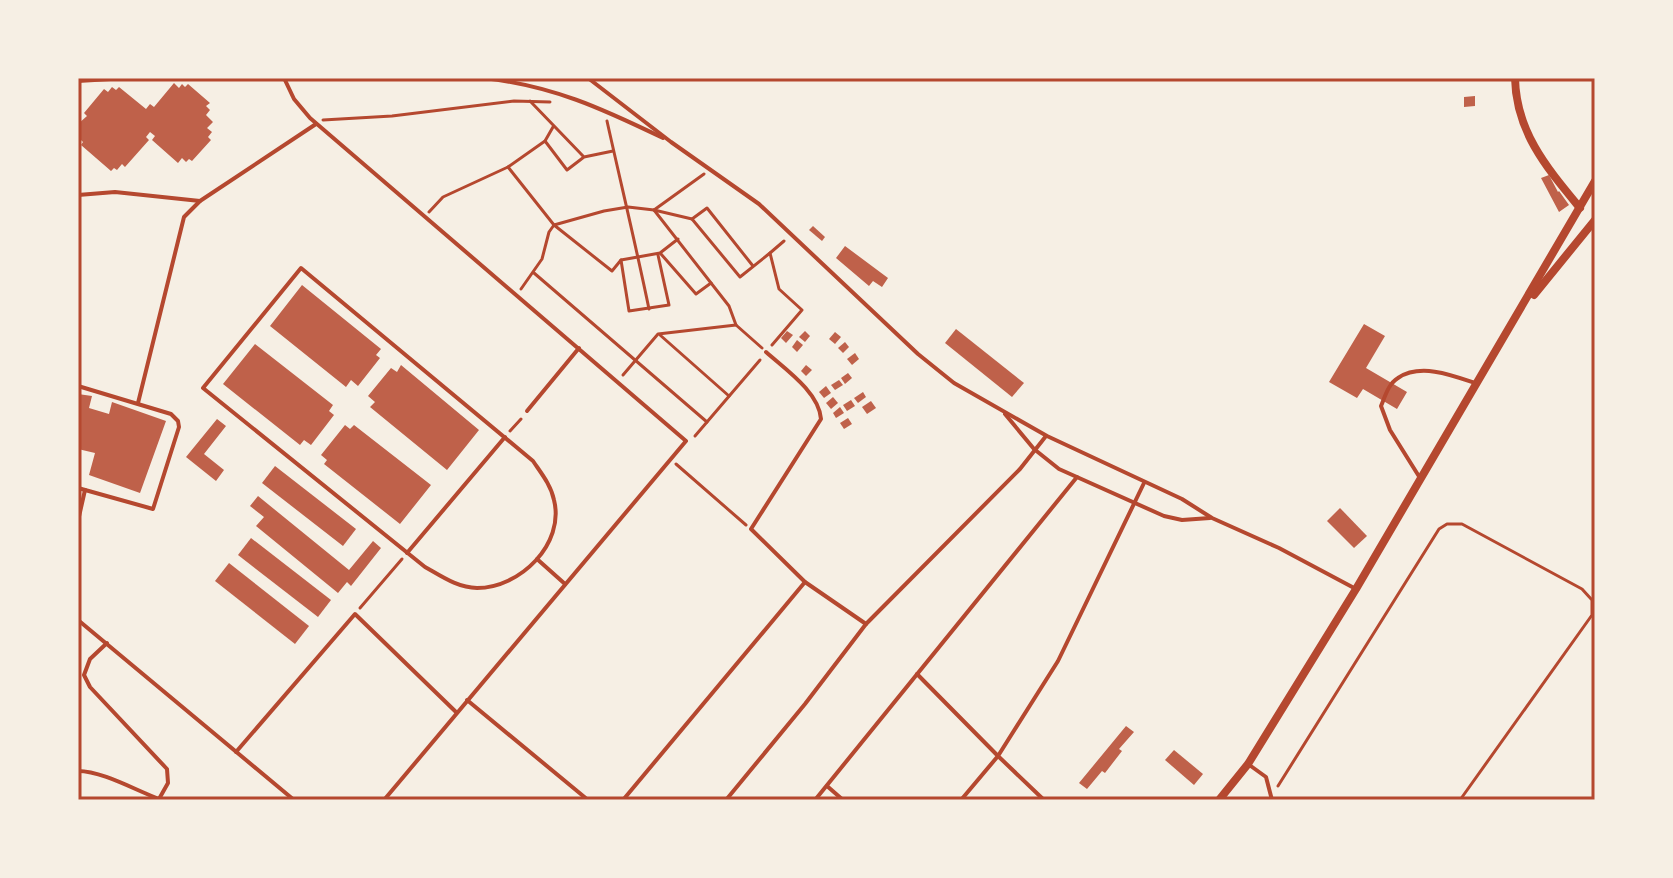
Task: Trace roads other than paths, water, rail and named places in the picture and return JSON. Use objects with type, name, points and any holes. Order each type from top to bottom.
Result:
[{"type":"street","points":[[1515,78],[1517,105],[1527,135],[1545,164],[1580,208]]},
{"type":"street","points":[[1219,800],[1248,764],[1356,589],[1595,181]]},
{"type":"street","points":[[1516,317],[1595,220]]},
{"type":"lane","points":[[78,81],[127,78]]},
{"type":"lane","points":[[284,78],[299,107],[316,124],[686,441],[384,800]]},
{"type":"lane","points":[[484,78],[562,93],[604,109],[671,142]]},
{"type":"lane","points":[[588,78],[759,204],[936,370],[1047,436],[1182,499],[1212,518],[1279,548],[1356,589]]},
{"type":"lane","points":[[138,403],[184,217],[200,201],[316,124]]},
{"type":"lane","points":[[78,195],[115,192],[200,201]]},
{"type":"lane","points":[[301,268],[505,437],[533,461],[549,485],[555,503],[548,544],[520,575],[477,588],[451,582],[425,567],[203,388],[301,268]]},
{"type":"lane","points":[[527,411],[579,347]]},
{"type":"lane","points":[[766,352],[809,393],[820,410],[821,419],[751,529],[805,582],[866,624]]},
{"type":"lane","points":[[1421,480],[1390,430],[1381,406],[1388,389],[1398,378],[1423,370],[1456,376],[1477,384]]},
{"type":"lane","points":[[78,386],[171,414],[179,427],[153,509],[78,488]]},
{"type":"lane","points":[[1004,412],[1034,449],[1051,464],[1175,519],[1212,518]]},
{"type":"lane","points":[[726,800],[866,624],[1020,469],[1047,436]]},
{"type":"lane","points":[[407,553],[505,437]]},
{"type":"lane","points":[[815,800],[1077,477]]},
{"type":"lane","points":[[961,800],[998,756],[1058,661],[1145,482]]},
{"type":"lane","points":[[78,521],[85,490]]},
{"type":"lane","points":[[537,559],[565,584]]},
{"type":"lane","points":[[623,800],[805,582]]},
{"type":"lane","points":[[236,752],[355,614],[457,712]]},
{"type":"lane","points":[[78,620],[294,800]]},
{"type":"lane","points":[[78,771],[94,771],[117,784],[159,799],[168,783],[167,769],[90,687],[84,675],[90,659],[107,643]]},
{"type":"lane","points":[[917,674],[1044,800]]},
{"type":"lane","points":[[467,700],[588,800]]},
{"type":"lane","points":[[1248,764],[1266,777],[1272,798]]},
{"type":"lane","points":[[827,786],[843,800]]}]
